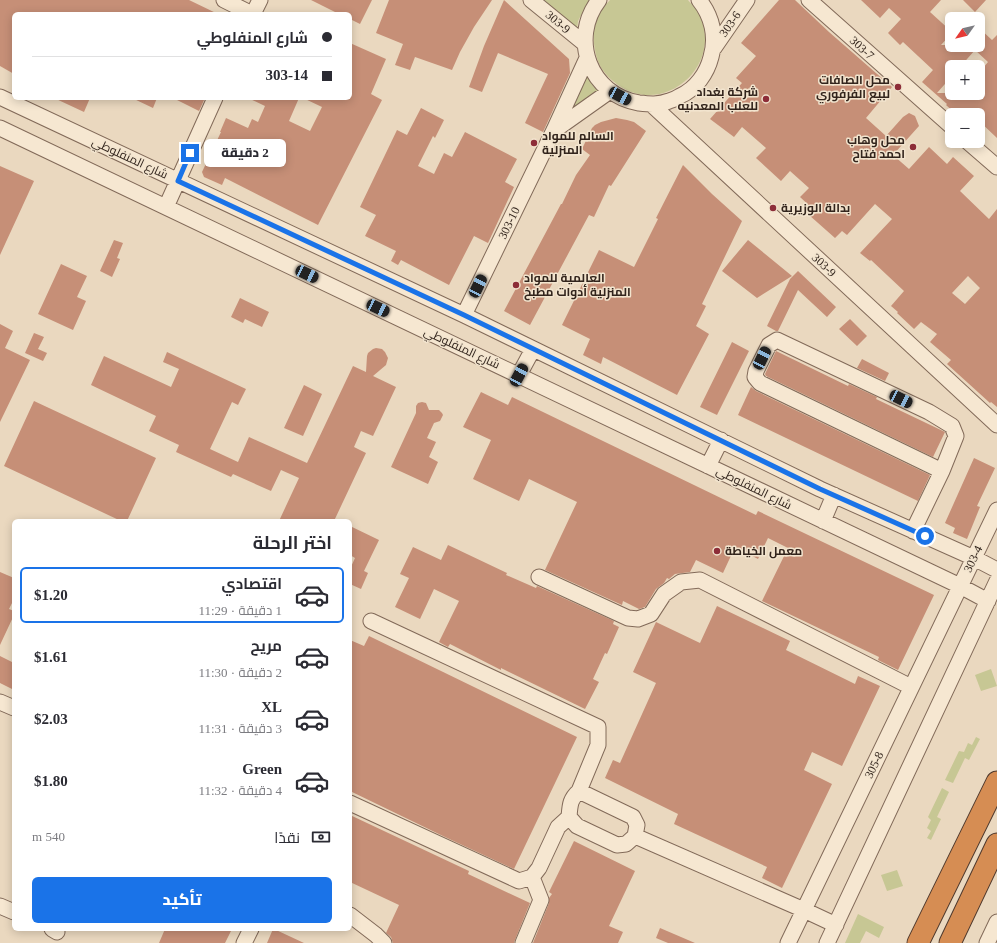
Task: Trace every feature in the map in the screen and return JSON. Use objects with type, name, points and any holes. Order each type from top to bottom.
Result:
[{"type":"highway","points":[[918,943],[997,782]]},
{"type":"highway","points":[[950,943],[997,844]]},
{"type":"street","points":[[224,0],[249,12]]},
{"type":"street","points":[[254,12],[260,0]]},
{"type":"street","name":"303-9","points":[[531,0],[586,51]]},
{"type":"street","points":[[599,0],[592,8],[586,26],[586,51],[596,76],[610,91],[629,101],[651,104],[669,101],[686,93],[699,81],[709,66],[714,48],[713,28],[706,8],[699,0]]},
{"type":"street","name":"303-6","points":[[714,48],[747,0]]},
{"type":"street","name":"303-7","points":[[809,0],[945,121]]},
{"type":"street","name":"303-10","points":[[464,315],[554,130],[586,51]]},
{"type":"street","name":"303-10","points":[[554,130],[610,91]]},
{"type":"street","name":"شارع المنفلوطي","points":[[0,97],[464,315],[834,496],[974,558],[997,570]]},
{"type":"street","points":[[166,207],[214,100]]},
{"type":"street","name":"303-9","points":[[651,104],[997,425]]},
{"type":"street","name":"شارع المنفلوطي","points":[[0,128],[960,586],[988,601]]},
{"type":"street","points":[[975,148],[997,167]]},
{"type":"street","points":[[913,531],[942,471],[956,436],[952,426],[929,412],[777,340],[769,345],[756,371],[755,377],[760,384],[942,471]]},
{"type":"street","points":[[519,375],[533,349]]},
{"type":"street","points":[[708,466],[721,440]]},
{"type":"street","points":[[823,521],[834,496]]},
{"type":"street","name":"303-4","points":[[960,586],[997,510]]},
{"type":"street","points":[[540,577],[628,618],[638,619],[651,614],[664,594],[681,582],[700,580],[911,687]]},
{"type":"street","points":[[827,943],[997,581]]},
{"type":"street","name":"305-8","points":[[788,943],[960,586]]},
{"type":"street","points":[[352,804],[519,881],[532,877],[540,868],[558,827],[569,817],[570,804],[574,796],[579,791],[598,745],[598,727],[371,621]]},
{"type":"street","points":[[0,702],[12,707]]},
{"type":"street","points":[[569,817],[577,826],[617,845],[626,844],[635,836],[637,825],[633,817],[579,791]]},
{"type":"street","points":[[635,836],[836,925]]},
{"type":"street","points":[[523,943],[541,900],[532,877]]},
{"type":"street","points":[[0,906],[12,911]]},
{"type":"street","points":[[352,917],[384,943]]},
{"type":"street","points":[[987,943],[997,922]]},
{"type":"street","points":[[244,943],[250,931]]},
{"type":"green space","points":[[542,0],[589,0],[578,21],[577,29]]},
{"type":"green space","points":[[610,0],[688,0],[696,9],[704,29],[704,49],[697,67],[685,81],[669,91],[651,95],[632,92],[606,75],[597,59],[594,43],[594,30],[601,11]]},
{"type":"green space","points":[[586,75],[594,87],[600,91],[570,109]]},
{"type":"green space","points":[[991,669],[997,686],[981,691],[975,675]]},
{"type":"green space","points":[[976,737],[980,739],[969,760],[965,758],[953,783],[945,780],[959,751],[964,752],[968,743],[972,745]]},
{"type":"green space","points":[[942,788],[949,792],[937,817],[941,819],[931,840],[927,838],[931,831],[927,828],[931,820],[928,817]]},
{"type":"green space","points":[[897,870],[903,886],[887,891],[881,875]]},
{"type":"green space","points":[[858,914],[884,927],[879,938],[866,931],[860,943],[845,943]]},
{"type":"building","points":[[0,0],[189,0],[214,12],[12,12],[12,73],[0,66]]},
{"type":"building","points":[[311,0],[372,0],[360,24],[352,20],[352,12],[335,12]]},
{"type":"building","points":[[389,0],[492,0],[474,27],[452,70],[415,57],[410,70],[395,65],[403,44],[376,33]]},
{"type":"building","points":[[504,0],[569,59],[570,73],[543,132],[525,123],[548,74],[498,53],[482,92],[469,87],[484,46]]},
{"type":"building","points":[[779,0],[795,0],[892,87],[866,118],[886,136],[903,117],[909,113],[915,116],[919,126],[893,155],[909,169],[929,147],[947,164],[953,157],[974,176],[960,191],[989,219],[997,209],[997,407],[991,402],[990,403],[947,364],[951,360],[930,342],[937,334],[921,322],[914,329],[897,313],[898,312],[891,306],[904,291],[871,260],[870,261],[860,253],[892,219],[875,204],[847,235],[842,231],[835,238],[809,215],[814,210],[800,197],[809,188],[790,171],[781,181],[756,158],[766,148],[742,127],[734,137],[710,119],[742,83],[736,78],[756,56],[741,43]],"holes":[[[968,276],[980,288],[965,304],[952,293]]]},
{"type":"building","points":[[861,0],[941,0],[930,12],[945,26],[945,41],[941,45],[945,45],[945,52],[973,52],[966,60],[945,60],[945,84],[937,93],[945,93],[945,100],[985,100],[985,66],[988,62],[977,52],[985,52],[985,34],[992,40],[997,35],[997,138],[985,127],[985,108],[949,108],[946,105],[947,104],[922,82],[933,70],[903,42],[900,45],[888,33],[901,19],[889,8],[880,18]]},
{"type":"building","points":[[963,0],[986,0],[975,12]]},
{"type":"building","points":[[352,44],[386,59],[371,94],[382,100],[318,225],[225,178],[222,185],[204,177],[202,172],[226,118],[248,128],[252,119],[258,122],[265,106],[252,100],[298,100],[289,121],[310,131],[322,107],[307,100],[352,100]]},
{"type":"building","points":[[58,100],[89,100],[84,112]]},
{"type":"building","points":[[136,100],[156,100],[153,108]]},
{"type":"building","points":[[177,100],[204,100],[199,111]]},
{"type":"building","points":[[421,108],[444,120],[435,138],[433,136],[418,166],[434,174],[444,153],[452,157],[465,132],[517,159],[505,182],[514,187],[488,243],[474,236],[449,285],[401,260],[398,265],[391,261],[396,251],[365,236],[376,215],[360,207],[397,130],[407,135]]},
{"type":"building","points":[[616,118],[634,122],[646,131],[611,186],[609,185],[594,217],[589,215],[530,325],[504,311],[576,175],[590,155],[582,149],[592,128],[601,122]]},
{"type":"building","points":[[683,165],[742,221],[702,304],[706,306],[696,326],[709,334],[677,395],[603,357],[601,364],[583,355],[590,339],[562,325],[599,250],[634,267],[658,219],[656,218]]},
{"type":"building","points":[[0,166],[34,181],[0,255]]},
{"type":"building","points":[[114,240],[123,243],[117,258],[120,259],[112,277],[100,271]]},
{"type":"building","points":[[748,240],[792,276],[757,298],[722,271]]},
{"type":"building","points":[[61,264],[87,276],[77,297],[86,301],[73,330],[38,314]]},
{"type":"building","points":[[798,271],[836,307],[827,317],[798,290],[778,331],[776,331],[767,326],[790,279]]},
{"type":"building","points":[[240,298],[269,312],[262,327],[245,319],[243,323],[231,317]]},
{"type":"building","points":[[850,319],[867,336],[857,346],[839,329]]},
{"type":"building","points":[[0,324],[13,331],[5,348],[30,360],[0,422]]},
{"type":"building","points":[[34,333],[44,337],[38,349],[47,353],[43,361],[25,353]]},
{"type":"building","points":[[732,342],[749,351],[717,415],[700,407]]},
{"type":"building","points":[[373,349],[382,349],[388,358],[386,365],[373,376],[396,387],[373,436],[361,431],[354,447],[366,453],[335,519],[280,519],[299,478],[281,470],[271,491],[233,474],[231,477],[176,452],[179,445],[149,431],[156,416],[91,385],[104,356],[171,387],[179,369],[163,362],[167,352],[246,389],[238,405],[232,402],[210,449],[238,462],[249,437],[307,463],[353,366],[366,372],[367,356]]},
{"type":"building","points":[[776,351],[848,386],[849,384],[877,397],[876,399],[945,432],[933,457],[766,376],[765,374]]},
{"type":"building","points":[[862,359],[889,373],[885,381],[857,368]]},
{"type":"building","points":[[304,385],[322,394],[303,436],[284,428]]},
{"type":"building","points":[[751,387],[756,391],[930,475],[918,501],[738,415]]},
{"type":"building","points":[[481,392],[508,405],[512,397],[756,515],[758,511],[934,595],[898,670],[878,660],[879,657],[762,601],[788,548],[768,538],[758,559],[735,547],[723,573],[696,560],[690,572],[675,574],[669,579],[667,578],[664,583],[656,589],[645,607],[639,609],[623,601],[622,605],[545,570],[577,502],[529,479],[519,501],[473,479],[491,440],[463,427]]},
{"type":"building","points":[[34,401],[156,458],[128,519],[117,519],[4,466]]},
{"type":"building","points":[[418,403],[426,403],[429,410],[439,410],[443,415],[440,421],[434,423],[427,438],[436,442],[429,457],[438,462],[428,484],[391,467],[416,413],[416,406]]},
{"type":"building","points":[[974,458],[995,468],[977,506],[980,507],[967,539],[953,533],[955,528],[945,523]]},
{"type":"building","points":[[352,527],[379,540],[364,571],[368,573],[361,589],[352,585],[352,565],[355,558],[352,556]]},
{"type":"building","points":[[448,545],[507,573],[506,575],[536,588],[537,586],[614,621],[613,624],[619,627],[607,654],[605,653],[593,679],[599,682],[585,709],[501,668],[501,670],[450,644],[448,647],[439,642],[459,601],[434,589],[420,619],[395,607],[409,578],[400,574],[413,547],[441,560]]},
{"type":"building","points":[[0,572],[12,577],[12,603],[9,609],[12,610],[12,619],[0,645]]},
{"type":"building","points":[[717,606],[790,641],[786,650],[855,684],[858,676],[880,686],[842,766],[812,752],[804,770],[832,784],[782,888],[762,878],[767,867],[674,824],[678,814],[605,778],[613,760],[620,763],[656,683],[633,672],[656,622],[700,643]]},
{"type":"building","points":[[369,636],[577,737],[514,869],[352,792],[352,641],[364,646]]},
{"type":"building","points":[[0,656],[12,662],[12,689],[0,683]]},
{"type":"building","points":[[352,816],[469,871],[468,874],[530,903],[514,943],[393,943],[391,937],[386,933],[399,905],[352,883]]},
{"type":"building","points":[[574,841],[635,871],[609,926],[623,932],[618,943],[533,943],[549,903],[549,898],[552,894],[549,892]]},
{"type":"building","points":[[660,928],[695,943],[668,943],[656,938]]},
{"type":"building","points":[[164,931],[231,931],[225,943],[159,943]]},
{"type":"building","points":[[272,931],[278,931],[304,943],[267,943]]},
{"type":"place","name":"محل الصافات لبيع الفرفوري","points":[[898,87]]},
{"type":"place","name":"شركة بغداد للعلب المعدنيه","points":[[766,99]]},
{"type":"place","name":"السالم للمواد المنزلية","points":[[534,143]]},
{"type":"place","name":"محل وهاب احمد فتاح","points":[[913,147]]},
{"type":"place","name":"بدالة الوزيرية","points":[[773,208]]},
{"type":"place","name":"العالمية للمواد المنزلية أدوات مطبخ","points":[[516,285]]},
{"type":"place","name":"معمل الخياطة","points":[[717,551]]},
{"type":"route","points":[[190,153],[178,181],[464,315],[820,489],[925,536]]}]
